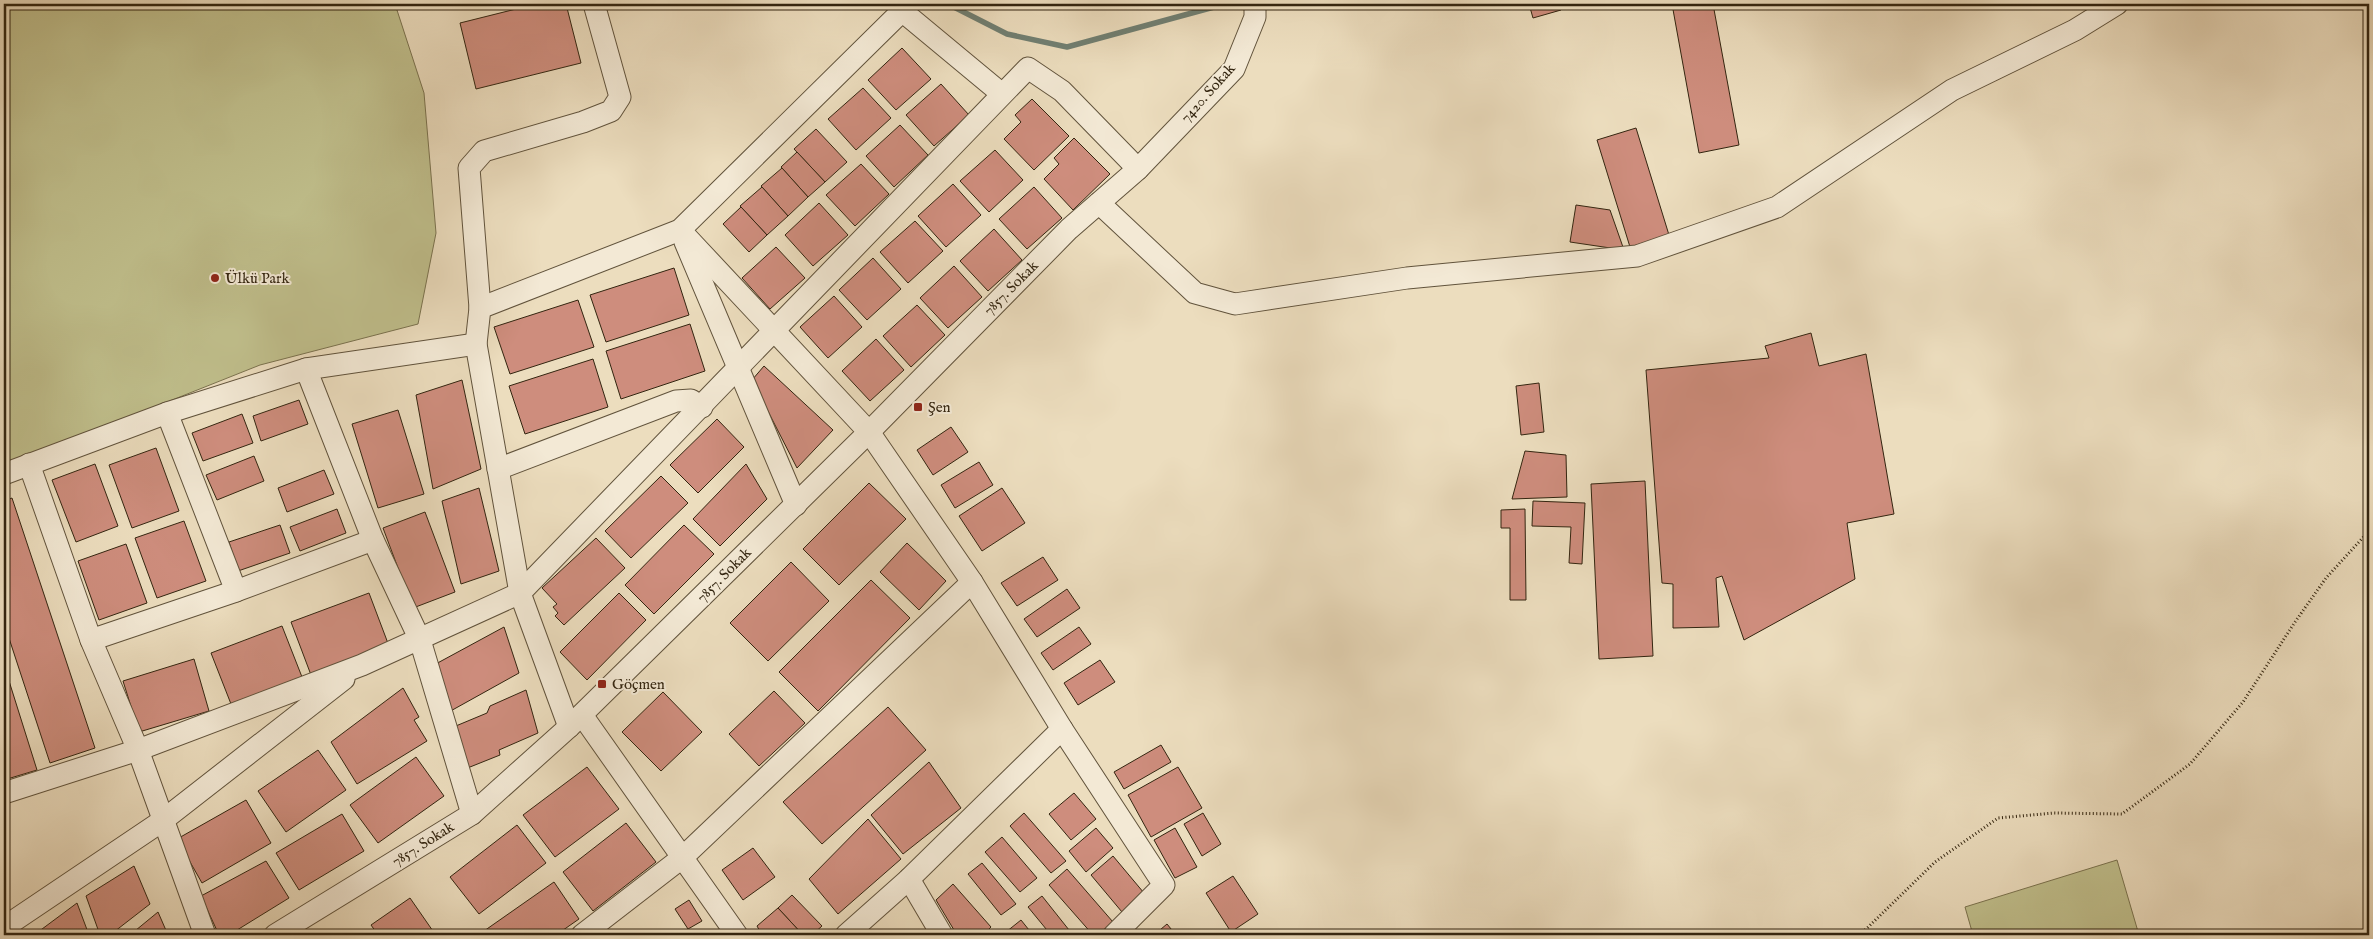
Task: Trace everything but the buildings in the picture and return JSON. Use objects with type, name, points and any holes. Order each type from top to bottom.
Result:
[{"type":"street","points":[[594,4],[620,97],[611,111],[583,122],[484,151],[469,168],[480,308],[476,344],[520,593],[576,721],[683,857],[738,935]]},
{"type":"street","name":"7420. Sokak","points":[[1138,169],[1234,69],[1255,17],[1255,4]]},
{"type":"street","points":[[1099,203],[1195,293],[1235,304],[1407,278],[1637,256],[1777,207],[1952,90],[2075,30],[2117,4]]},
{"type":"street","points":[[480,308],[680,230],[902,11],[1002,94]]},
{"type":"street","points":[[4,793],[138,750],[362,665],[520,593],[1028,68],[1062,91],[1138,169]]},
{"type":"street","name":"7857. Sokak","points":[[275,935],[472,814],[576,721],[796,505],[1069,229],[1138,169]]},
{"type":"street","points":[[680,230],[869,432],[972,582],[1062,728],[1164,885],[1114,935]]},
{"type":"street","points":[[680,230],[796,505]]},
{"type":"street","points":[[4,474],[168,413],[306,369],[476,344]]},
{"type":"street","points":[[306,369],[373,540],[420,640],[472,814]]},
{"type":"street","points":[[498,469],[676,401],[691,400],[702,406]]},
{"type":"street","points":[[168,413],[236,591]]},
{"type":"street","points":[[29,464],[91,640],[138,750],[162,821],[205,935]]},
{"type":"street","points":[[91,640],[236,591],[373,540]]},
{"type":"street","points":[[582,935],[683,857],[972,582]]},
{"type":"street","points":[[6,926],[162,821],[362,665]]},
{"type":"street","points":[[846,935],[909,880],[1062,728]]},
{"type":"street","points":[[909,880],[942,935]]},
{"type":"path","points":[[1860,935],[1935,862],[1998,818],[2054,813],[2122,814],[2190,764],[2243,702],[2326,578],[2369,531]]},
{"type":"shaded area","name":"Ülkü Park","points":[[4,4],[395,4],[424,93],[436,233],[418,324],[260,365],[4,467]]},
{"type":"shaded area","points":[[2117,860],[2139,935],[1973,935],[1965,907]]},
{"type":"waterway","points":[[948,4],[1007,34],[1067,47],[1225,4]]},
{"type":"place","name":"Ülkü Park","points":[[215,278]]},
{"type":"place","name":"Şen","points":[[918,407]]},
{"type":"place","name":"Göçmen","points":[[602,684]]}]
